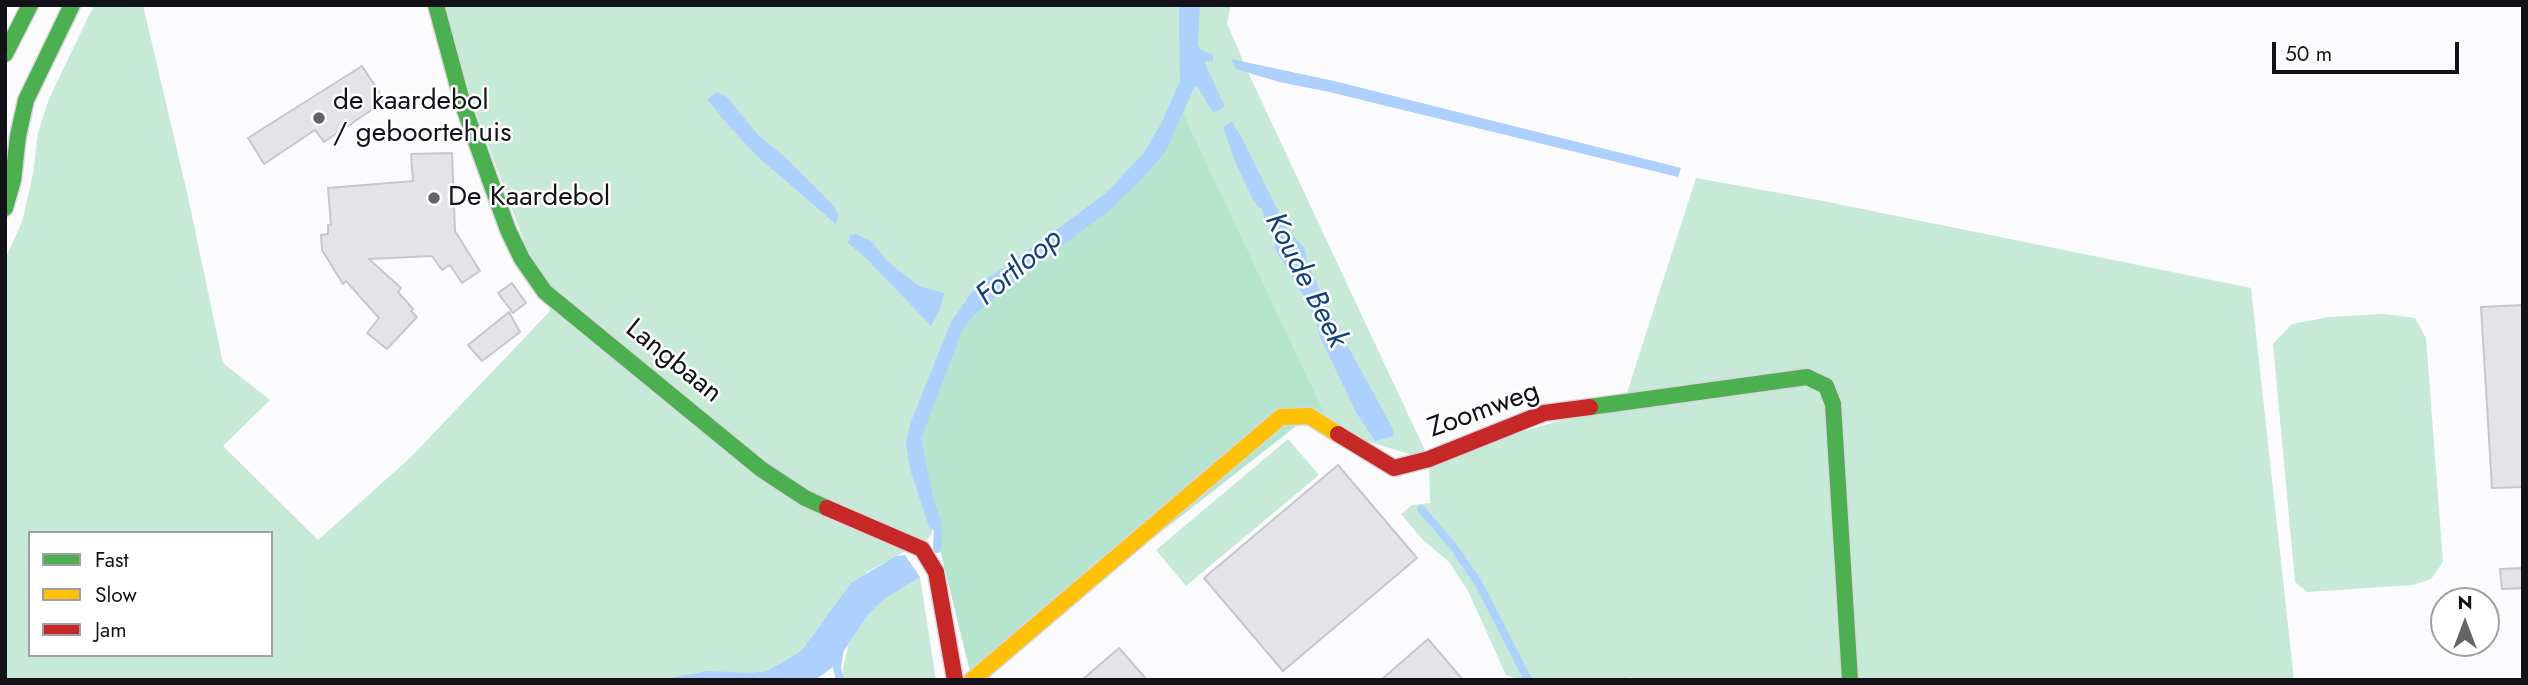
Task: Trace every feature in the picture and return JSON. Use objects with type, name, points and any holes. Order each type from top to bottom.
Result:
[{"type":"street","points":[[5,54],[30,5]]},
{"type":"street","points":[[5,208],[13,180],[18,136],[26,100],[72,5]]},
{"type":"street","name":"Langbaan","points":[[436,5],[463,105],[508,230],[522,259],[545,292],[761,469],[805,498],[922,549],[934,569],[955,680]]},
{"type":"street","name":"Zoomweg","points":[[972,680],[1281,416],[1309,416],[1394,468],[1429,459],[1544,413],[1807,377],[1826,386],[1833,404],[1850,680]]},
{"type":"green space","points":[[94,5],[143,5],[223,363],[270,400],[223,446],[318,540],[410,458],[550,311],[436,5],[1231,5],[1227,23],[1246,68],[1429,459],[1624,402],[1696,178],[1818,200],[2251,288],[2294,680],[1635,680],[1631,677],[1624,680],[1520,680],[1506,675],[1468,591],[1449,562],[1423,540],[1401,514],[1412,505],[1430,503],[1429,460],[1333,431],[1180,108],[928,539],[867,572],[819,626],[801,651],[767,671],[760,672],[779,680],[5,680],[5,259],[22,222],[33,174],[38,133],[49,99]]},
{"type":"green space","points":[[1180,107],[1333,431],[1309,416],[972,680],[939,545],[938,531],[915,451],[959,323],[1119,190]]},
{"type":"green space","points":[[2384,314],[2415,318],[2426,338],[2443,562],[2431,579],[2413,585],[2307,592],[2295,582],[2273,344],[2292,324],[2329,317]]},
{"type":"green space","points":[[1288,439],[1319,475],[1186,586],[1156,550]]},
{"type":"green space","points":[[920,577],[936,680],[843,680],[849,643],[868,615],[889,590]]},
{"type":"water","points":[[1179,5],[1200,5],[1198,45],[1200,49],[1213,55],[1213,62],[1204,61],[1225,107],[1213,113],[1197,86],[1194,88],[1166,151],[1140,181],[1110,210],[1012,283],[972,317],[962,331],[921,439],[934,501],[942,523],[930,530],[910,469],[906,444],[910,424],[951,322],[972,292],[990,276],[1106,193],[1143,154],[1161,124],[1180,81]]},
{"type":"water","points":[[1231,59],[1334,81],[1681,168],[1678,177],[1279,82],[1236,69]]},
{"type":"water","points":[[717,92],[727,97],[758,135],[785,157],[834,206],[838,215],[836,224],[758,157],[727,124],[707,99]]},
{"type":"water","points":[[1232,122],[1286,227],[1305,249],[1307,262],[1334,321],[1392,427],[1394,436],[1375,441],[1356,412],[1320,337],[1316,320],[1275,249],[1274,238],[1262,210],[1253,200],[1234,159],[1223,127]]},
{"type":"water","points":[[856,234],[871,241],[887,261],[919,286],[944,293],[940,309],[931,326],[867,259],[848,243],[850,235]]},
{"type":"water","points":[[905,555],[920,577],[884,599],[868,615],[833,667],[815,680],[659,680],[708,671],[767,671],[801,651],[851,583],[896,556]]},
{"type":"building","name":"de kaardebol / geboortehuis","points":[[362,66],[385,101],[324,142],[315,130],[264,164],[248,138]]},
{"type":"building","points":[[452,153],[455,231],[480,271],[462,283],[450,265],[442,270],[432,256],[369,259],[401,288],[398,292],[417,317],[387,349],[367,333],[379,318],[346,281],[343,284],[322,250],[321,235],[328,234],[328,225],[331,225],[328,188],[413,181],[411,154]]},
{"type":"building","points":[[512,283],[526,303],[513,313],[498,293]]},
{"type":"building","points":[[2523,305],[2523,487],[2492,488],[2481,307]]},
{"type":"building","points":[[509,312],[520,332],[482,361],[468,345]]},
{"type":"building","points":[[1338,465],[1417,558],[1283,671],[1204,578]]},
{"type":"building","points":[[2523,568],[2523,588],[2502,589],[2500,569]]},
{"type":"building","points":[[1428,639],[1463,680],[1381,680]]},
{"type":"building","points":[[1119,648],[1147,680],[1082,680]]},
{"type":"waterway","name":"Koude Beek","points":[[1421,509],[1453,546],[1479,584],[1528,680]]},
{"type":"waterway","name":"Fortloop","points":[[934,517],[938,531],[937,549]]},
{"type":"waterway","name":"Fortloop","points":[[840,648],[837,667],[840,680]]},
{"type":"traffic: fast","points":[[5,54],[30,5]]},
{"type":"traffic: fast","points":[[5,208],[13,180],[18,136],[26,100],[72,5]]},
{"type":"traffic: fast","points":[[436,5],[463,105],[508,230],[522,259],[545,292],[761,469],[805,498],[827,508]]},
{"type":"traffic: fast","points":[[1590,407],[1807,377],[1826,386],[1833,404],[1850,680]]},
{"type":"traffic: slow","points":[[972,680],[1281,417],[1309,416],[1338,434]]},
{"type":"traffic: jam","points":[[1338,434],[1394,468],[1429,459],[1544,413],[1590,407]]},
{"type":"traffic: jam","points":[[827,508],[922,549],[936,572],[955,680]]},
{"type":"place","name":"de kaardebol / geboortehuis","points":[[319,118]]},
{"type":"place","name":"De Kaardebol","points":[[434,198]]}]
